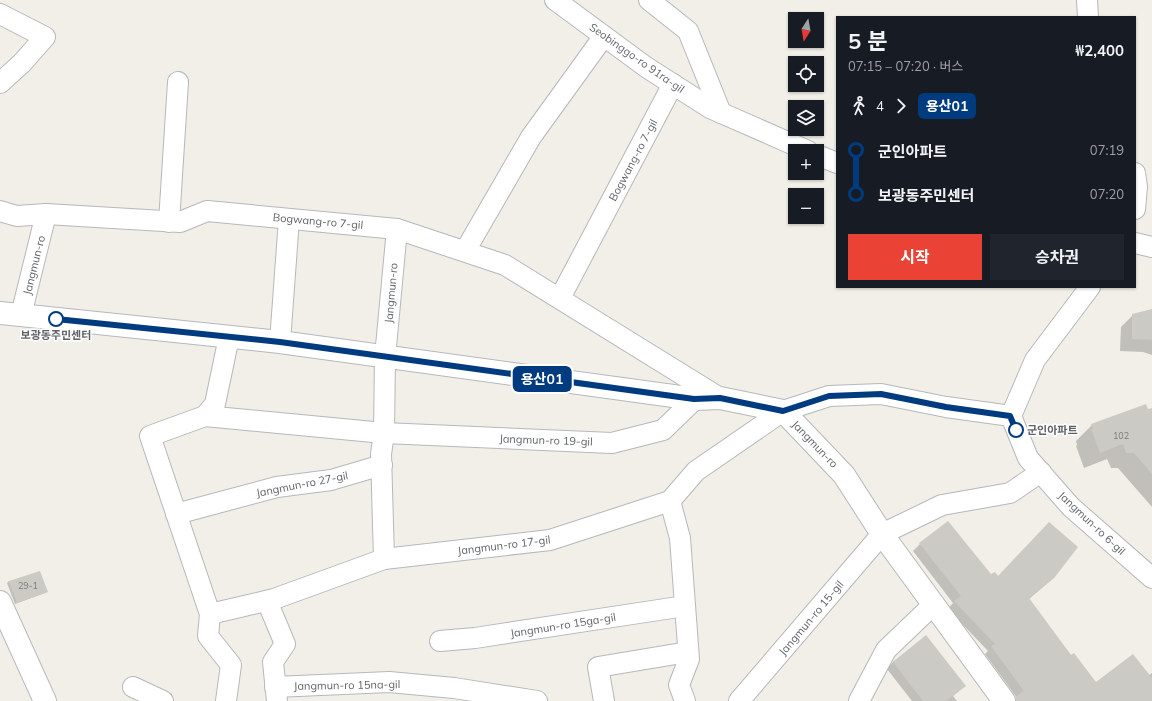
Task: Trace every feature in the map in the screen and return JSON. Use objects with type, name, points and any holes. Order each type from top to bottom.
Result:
[{"type":"street","name":"Seobinggo-ro 91ra-gil","points":[[555,0],[604,36],[710,108],[792,144]]},
{"type":"street","points":[[649,0],[688,31],[721,113]]},
{"type":"street","points":[[1087,0],[1088,16]]},
{"type":"street","points":[[0,14],[45,37],[22,63],[0,83]]},
{"type":"street","points":[[466,252],[531,138],[604,36]]},
{"type":"street","points":[[169,222],[178,82]]},
{"type":"street","name":"Bogwang-ro 7-gil","points":[[560,298],[673,84]]},
{"type":"street","points":[[824,158],[836,163]]},
{"type":"street","points":[[1136,180],[1136,198]]},
{"type":"street","name":"Bogwang-ro 7-gil","points":[[0,211],[17,216],[46,214],[180,222],[207,210],[397,228],[505,264],[720,398]]},
{"type":"street","name":"Jangmun-ro","points":[[21,316],[46,214]]},
{"type":"street","points":[[280,342],[289,218]]},
{"type":"street","name":"Jangmun-ro","points":[[384,433],[385,357],[397,228]]},
{"type":"street","points":[[1136,243],[1152,247]]},
{"type":"street","points":[[685,701],[679,685],[689,659],[680,538],[670,501],[696,471],[783,411],[829,396],[881,394],[946,407],[1010,416],[1035,360],[1089,288]]},
{"type":"street","name":"Jangmun-ro","points":[[0,313],[280,342],[694,399],[720,398],[783,411],[844,476],[882,534],[1004,701]]},
{"type":"street","points":[[226,701],[231,665],[208,636],[210,614],[150,436],[205,416],[215,404],[228,337]]},
{"type":"street","name":"Jangmun-ro 19-gil","points":[[205,416],[384,433],[612,443],[663,430],[694,399]]},
{"type":"street","name":"Jangmun-ro 6-gil","points":[[1010,416],[1028,458],[1071,506],[1152,578]]},
{"type":"street","points":[[384,433],[382,454],[384,559]]},
{"type":"street","name":"Jangmun-ro 27-gil","points":[[176,514],[277,487],[331,480],[382,465]]},
{"type":"street","points":[[882,534],[942,505],[1010,493],[1041,472]]},
{"type":"street","name":"Jangmun-ro 17-gil","points":[[210,614],[267,601],[384,559],[550,540],[670,501]]},
{"type":"street","name":"Jangmun-ro 15-gil","points":[[739,701],[882,534]]},
{"type":"street","points":[[267,601],[285,644],[272,662],[276,694]]},
{"type":"street","points":[[0,602],[46,701]]},
{"type":"street","points":[[859,701],[886,650],[934,604]]},
{"type":"street","name":"Jangmun-ro 15ga-gil","points":[[440,641],[475,638],[685,606]]},
{"type":"street","points":[[604,701],[598,667],[688,652]]},
{"type":"street","name":"Jangmun-ro 15na-gil","points":[[276,694],[389,682],[454,688],[537,701]]},
{"type":"street","points":[[132,687],[163,701]]},
{"type":"building","points":[[1152,309],[1152,340],[1132,339],[1132,314]]},
{"type":"building","points":[[1146,404],[1148,409],[1152,408],[1152,474],[1134,453],[1126,453],[1123,444],[1100,453],[1091,429],[1093,429],[1091,424]]},
{"type":"building","points":[[948,521],[991,574],[995,572],[998,576],[1049,522],[1078,547],[1055,577],[1029,598],[1071,655],[1074,653],[1096,682],[1133,654],[1152,678],[1152,701],[1016,701],[1015,697],[1024,691],[991,646],[995,644],[954,601],[961,596],[919,543]]},
{"type":"building","points":[[40,571],[48,592],[17,603],[9,581]]},
{"type":"building","points":[[926,635],[966,686],[946,701],[923,701],[893,662]]},
{"type":"bus line","name":"용산01","points":[[56,319],[280,342],[694,399],[720,398],[783,411],[829,396],[881,394],[946,407],[1010,416],[1016,430]]},
{"type":"place","name":"보광동주민센터","points":[[56,319]]},
{"type":"place","name":"군인아파트","points":[[1016,430]]}]
